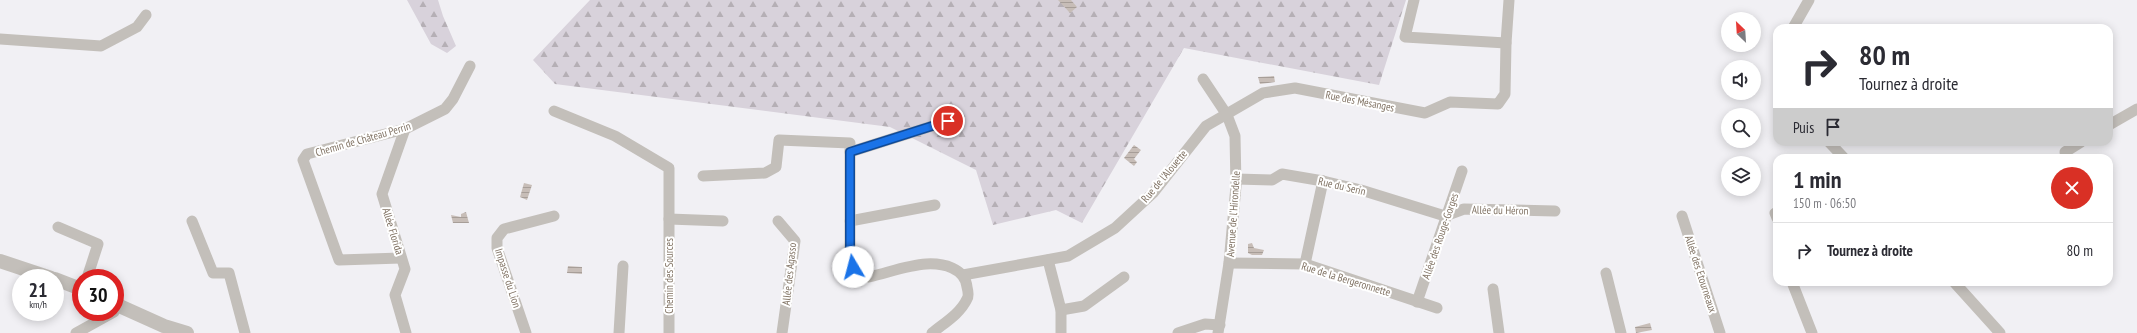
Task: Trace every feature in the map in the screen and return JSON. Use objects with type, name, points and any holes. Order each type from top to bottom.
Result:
[{"type":"street","points":[[1414,0],[1405,38],[1506,43],[1509,0]]},
{"type":"street","points":[[1795,24],[1809,0]]},
{"type":"street","points":[[0,40],[100,46],[137,27],[146,15]]},
{"type":"street","name":"Rue des Mésanges","points":[[1227,115],[1263,93],[1295,88],[1425,113],[1450,102],[1498,104],[1505,94],[1506,43]]},
{"type":"street","name":"Chemin de Château Perrin","points":[[401,258],[339,260],[304,160],[307,154],[405,129],[445,109],[453,99],[470,66]]},
{"type":"street","name":"Avenue de l'Hirondelle","points":[[1203,79],[1227,115],[1235,136],[1236,179],[1229,263],[1219,329]]},
{"type":"street","points":[[2113,123],[2137,109]]},
{"type":"street","name":"Chemin des Sources","points":[[554,111],[615,136],[669,168],[669,333]]},
{"type":"street","name":"Rue de l'Alouette","points":[[963,275],[1068,256],[1115,228],[1153,193],[1206,126],[1227,115]]},
{"type":"street","points":[[703,176],[765,173],[776,167],[779,140],[850,147],[948,121]]},
{"type":"street","name":"Allée Florida","points":[[405,129],[382,194],[405,269],[395,295],[406,333]]},
{"type":"street","points":[[1833,146],[1840,154]]},
{"type":"street","points":[[2065,152],[2075,146]]},
{"type":"street","points":[[850,147],[850,255],[853,267],[861,275],[869,277],[926,264],[943,265],[956,270],[963,275],[967,285],[968,298],[959,311],[932,333]]},
{"type":"street","name":"Allée des Rouge-Gorges","points":[[1417,302],[1445,216],[1451,206],[1462,171]]},
{"type":"street","name":"Rue du Serin","points":[[1236,179],[1272,180],[1282,174],[1324,181],[1361,190],[1445,216]]},
{"type":"street","points":[[1305,264],[1324,181]]},
{"type":"street","points":[[850,221],[935,205]]},
{"type":"street","name":"Allée du Héron","points":[[1445,216],[1464,210],[1555,210]]},
{"type":"street","name":"Impasse du Lion","points":[[526,333],[496,238],[504,229],[554,216]]},
{"type":"street","name":"Allée des Etourneaux","points":[[1682,216],[1720,333]]},
{"type":"street","points":[[669,219],[723,221]]},
{"type":"street","points":[[192,221],[213,273],[229,273],[245,333]]},
{"type":"street","name":"Allée des Agasso","points":[[778,221],[795,241],[782,333]]},
{"type":"street","points":[[58,228],[98,244],[89,269]]},
{"type":"street","points":[[1048,260],[1061,310],[1061,333]]},
{"type":"street","points":[[0,261],[24,269]]},
{"type":"street","name":"Rue de la Bergeronnette","points":[[1229,263],[1305,264],[1437,308]]},
{"type":"street","points":[[620,333],[623,266]]},
{"type":"street","points":[[1606,273],[1621,333]]},
{"type":"street","points":[[1061,310],[1084,306],[1124,276]]},
{"type":"street","points":[[1794,286],[1812,333]]},
{"type":"street","points":[[1958,286],[2000,333]]},
{"type":"street","points":[[1493,289],[1500,333]]},
{"type":"street","points":[[124,312],[163,330],[187,333]]},
{"type":"street","points":[[76,333],[96,321]]},
{"type":"street","points":[[1178,333],[1205,324],[1219,329]]},
{"type":"green space","points":[[407,0],[438,0],[456,46],[447,53],[431,44]]},
{"type":"green space","points":[[590,0],[1406,0],[1379,85],[1184,48],[1082,223],[1056,210],[993,225],[976,170],[890,127],[555,84],[533,60]]},
{"type":"shaded area","points":[[1058,0],[1071,0],[1077,7],[1070,13]]},
{"type":"shaded area","points":[[1274,76],[1275,82],[1260,84],[1258,77]]},
{"type":"shaded area","points":[[1134,145],[1141,150],[1134,159],[1137,162],[1134,166],[1124,158]]},
{"type":"shaded area","points":[[524,183],[532,185],[527,200],[520,197]]},
{"type":"shaded area","points":[[466,212],[469,223],[453,223],[451,215],[461,217],[461,214]]},
{"type":"shaded area","points":[[1252,243],[1254,248],[1264,250],[1262,255],[1252,255],[1248,253],[1248,244]]},
{"type":"shaded area","points":[[568,266],[582,267],[582,274],[567,273]]},
{"type":"shaded area","points":[[1650,323],[1652,330],[1636,333],[1635,327]]},
{"type":"route","points":[[853,267],[850,255],[850,152],[948,121]]}]
